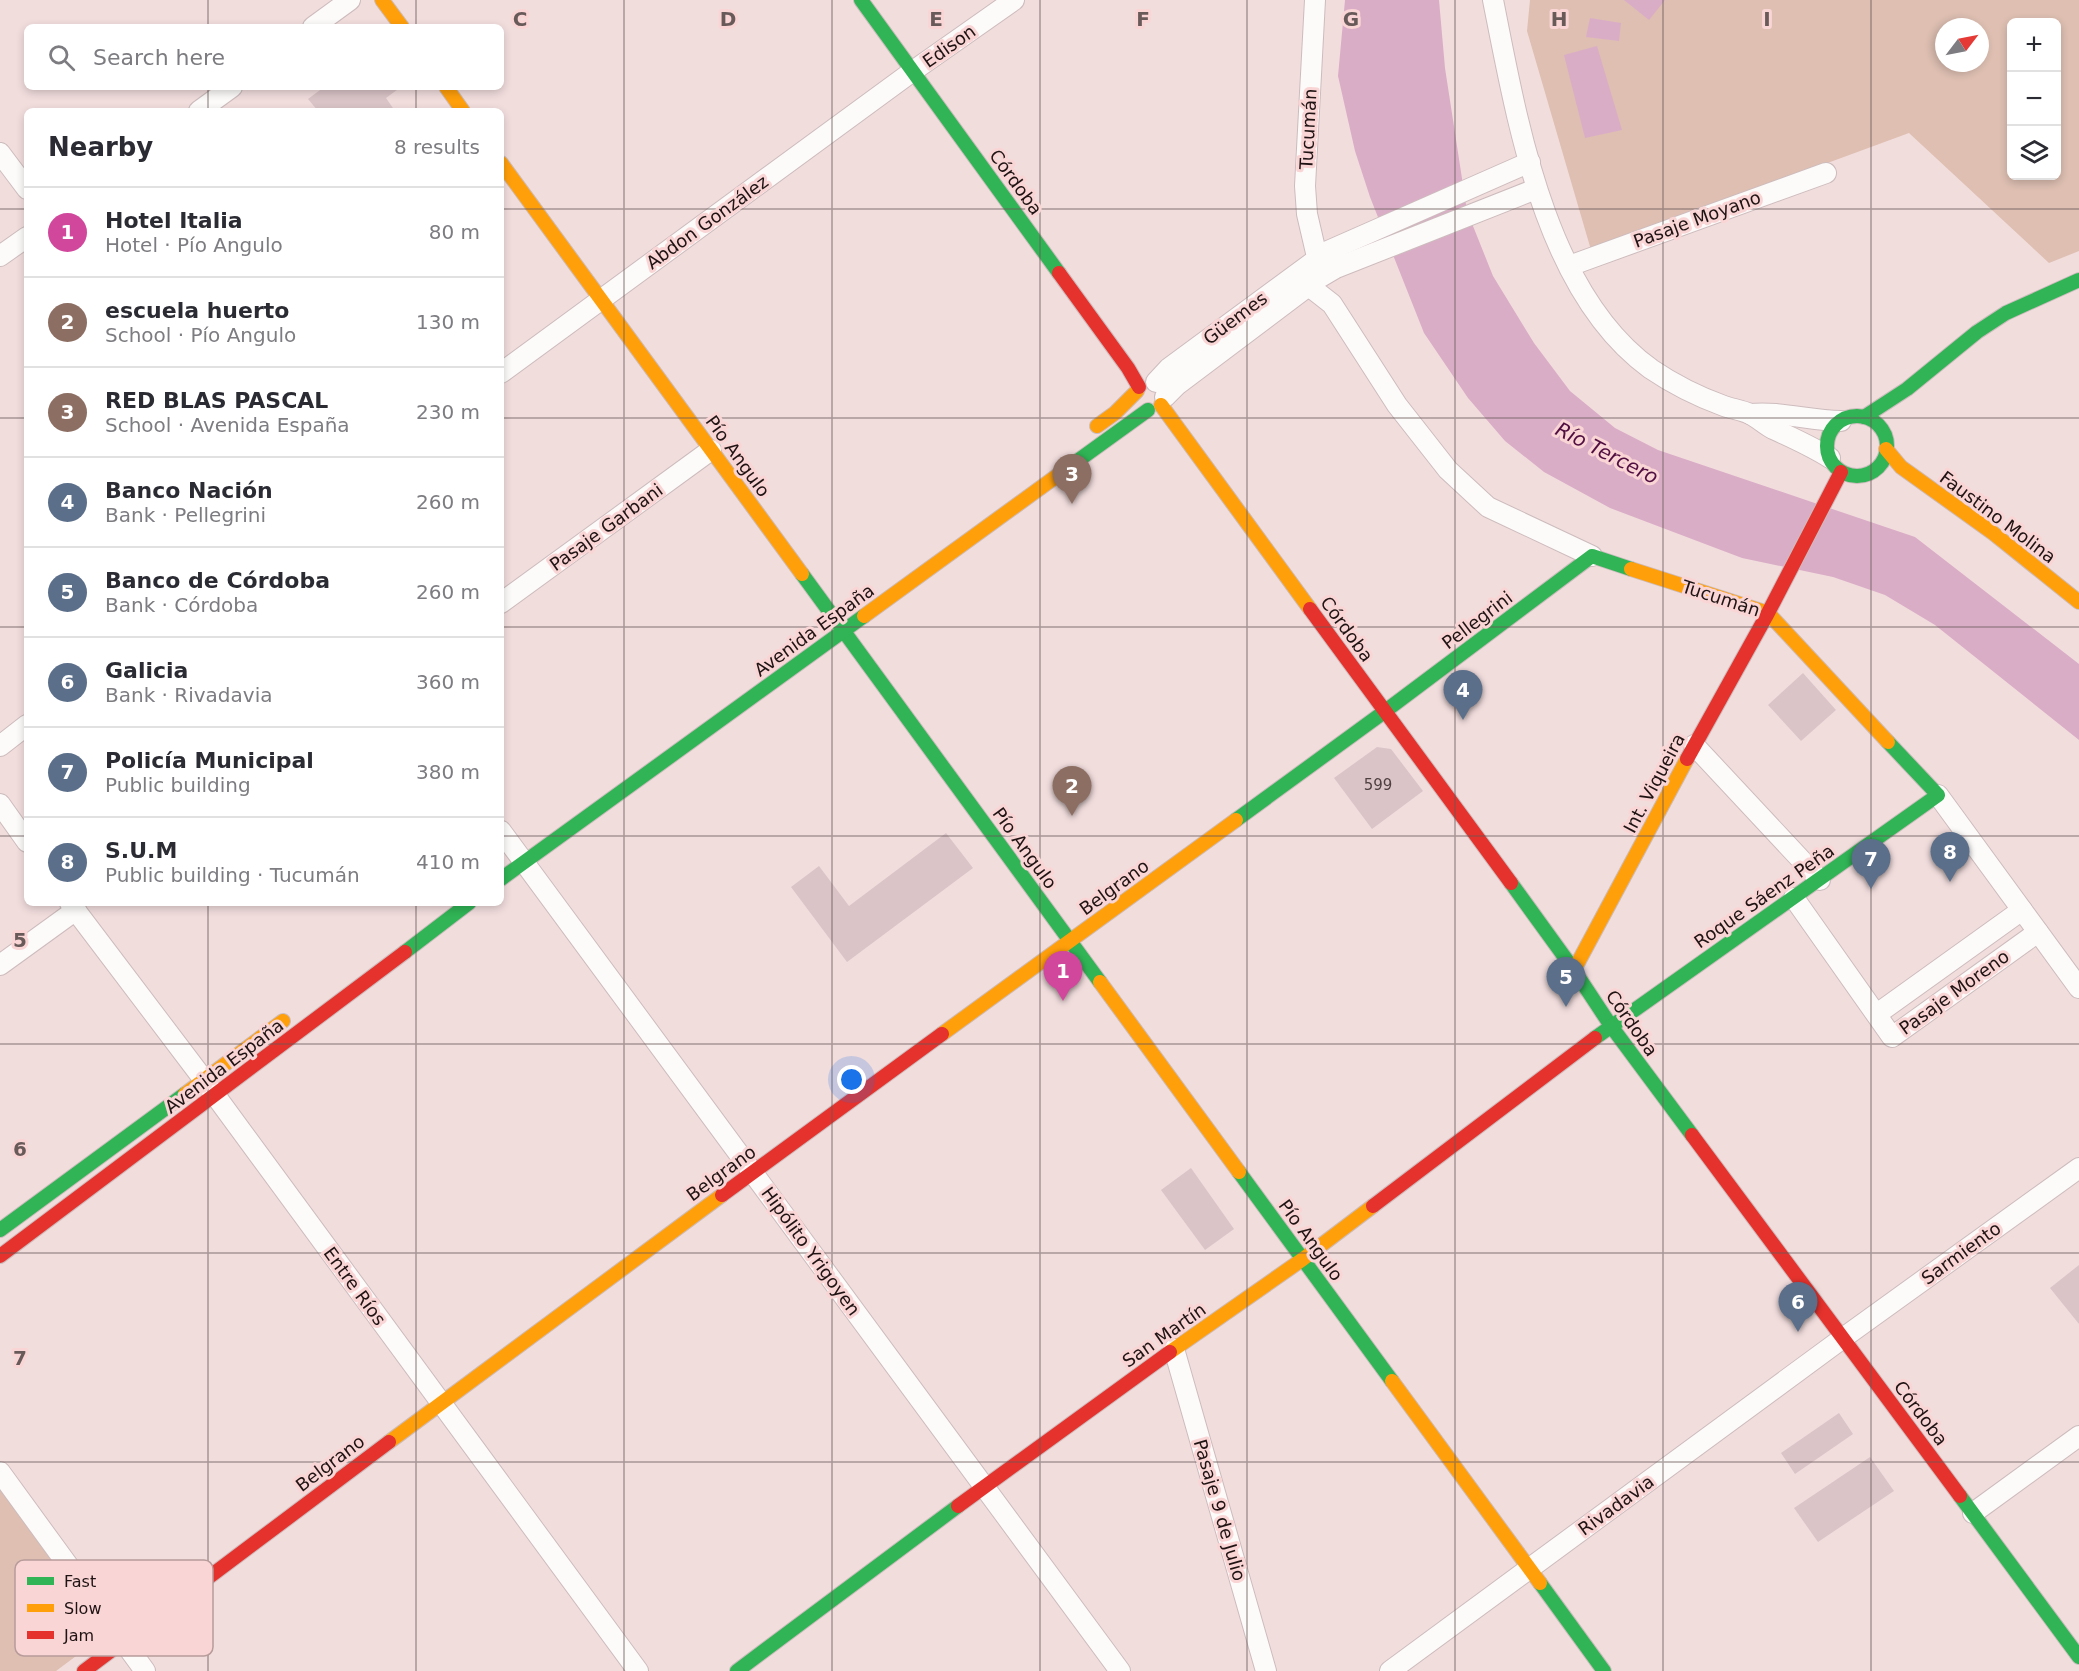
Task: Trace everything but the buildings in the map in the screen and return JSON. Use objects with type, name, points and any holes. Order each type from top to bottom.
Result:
[{"type":"street","points":[[317,24],[350,0]]},
{"type":"street","points":[[382,0],[400,24]]},
{"type":"street","name":"Córdoba","points":[[861,0],[922,65],[1128,368],[1151,393]]},
{"type":"street","name":"Edison","points":[[922,65],[1014,0]]},
{"type":"street","name":"Tucumán","points":[[1315,0],[1305,186],[1307,214],[1317,257]]},
{"type":"street","points":[[1493,0],[1515,110],[1536,189],[1569,266],[1592,305],[1621,342],[1651,369],[1690,392],[1725,407],[1750,414],[1780,414],[1821,421],[1841,421],[1852,417],[1864,417],[1907,389],[1977,332],[2006,313],[2079,280]]},
{"type":"street","name":"Abdon González","points":[[504,371],[922,65]]},
{"type":"street","points":[[203,108],[228,90]]},
{"type":"street","points":[[448,90],[461,108]]},
{"type":"street","points":[[0,153],[24,185]]},
{"type":"street","name":"Güemes","points":[[1151,393],[1169,368],[1317,257],[1530,162]]},
{"type":"street","name":"Pío Angulo","points":[[504,166],[1604,1671]]},
{"type":"street","name":"Córdoba","points":[[1001,169],[1151,393],[1574,970],[1611,1026],[2079,1656]]},
{"type":"street","name":"Pasaje Moyano","points":[[1569,266],[1826,172]]},
{"type":"street","name":"Güemes","points":[[1151,393],[1177,385],[1335,268],[1536,189]]},
{"type":"street","points":[[0,256],[24,239]]},
{"type":"street","name":"Tucumán","points":[[1314,282],[1332,304],[1397,405],[1456,477],[1488,507],[1592,556],[1768,614],[1938,795],[2079,988]]},
{"type":"street","points":[[1750,414],[1773,429],[1809,444],[1835,465],[1858,476],[1870,473],[1879,465],[1896,413],[1907,389]]},
{"type":"street","points":[[1087,433],[1115,413],[1151,393]]},
{"type":"street","name":"Avenida España","points":[[504,873],[515,852],[844,630],[1151,393]]},
{"type":"street","points":[[1864,417],[1879,427],[1885,443]]},
{"type":"street","points":[[1835,465],[1827,447],[1829,435],[1841,421]]},
{"type":"street","name":"Faustino Molina","points":[[1885,443],[1901,467],[1993,533],[2079,602]]},
{"type":"street","name":"Pasaje Garbani","points":[[504,601],[711,450]]},
{"type":"street","name":"Int. Viqueira","points":[[1574,970],[1694,745],[1768,614],[1832,489],[1835,465]]},
{"type":"street","name":"Faustino Molina","points":[[1879,465],[1924,484]]},
{"type":"street","name":"Pellegrini","points":[[1384,712],[1592,556]]},
{"type":"street","name":"Belgrano","points":[[213,1575],[441,1402],[753,1172],[1384,712]]},
{"type":"street","points":[[0,746],[24,728]]},
{"type":"street","points":[[1694,745],[1820,879]]},
{"type":"street","name":"Roque Sáenz Peña","points":[[1611,1026],[1938,795]]},
{"type":"street","points":[[0,804],[24,838]]},
{"type":"street","name":"Hipólito Yrigoyen","points":[[504,836],[1120,1671]]},
{"type":"street","name":"Pasaje Moreno","points":[[1794,898],[1892,1037],[2038,932]]},
{"type":"street","points":[[0,965],[73,906]]},
{"type":"street","name":"Entre Ríos","points":[[73,906],[638,1671]]},
{"type":"street","name":"Avenida España","points":[[0,1230],[209,1088],[465,906]]},
{"type":"street","name":"Pasaje Moreno","points":[[1877,1014],[2022,910]]},
{"type":"street","name":"Avenida España","points":[[0,1256],[209,1088],[298,1009]]},
{"type":"street","name":"San Martín","points":[[737,1671],[984,1486],[1174,1348],[1303,1259],[1611,1026]]},
{"type":"street","name":"Sarmiento","points":[[1843,1338],[2079,1168]]},
{"type":"street","name":"Rivadavia","points":[[1390,1671],[1843,1338]]},
{"type":"street","name":"Pasaje 9 de Julio","points":[[1174,1348],[1266,1671]]},
{"type":"street","points":[[1973,1513],[2079,1436]]},
{"type":"street","points":[[0,1472],[64,1560]]},
{"type":"street","name":"Belgrano","points":[[84,1671],[105,1656]]},
{"type":"street","points":[[134,1656],[145,1671]]},
{"type":"street","points":[[2072,1671],[2079,1666]]},
{"type":"shaded area","points":[[1530,0],[2079,0],[2079,251],[2049,263],[1909,133],[1591,250],[1527,31]]},
{"type":"shaded area","points":[[0,1479],[60,1560],[15,1560],[15,1656],[76,1656],[56,1671],[0,1671]]},
{"type":"water","name":"Río Tercero","points":[[1345,0],[1439,0],[1445,68],[1467,211],[1493,276],[1534,343],[1570,391],[1615,428],[1658,450],[1915,537],[2079,664],[2079,740],[1935,625],[1885,595],[1833,577],[1742,558],[1610,508],[1544,472],[1505,441],[1468,398],[1424,333],[1370,197],[1355,151],[1338,76]]},
{"type":"water","points":[[1624,0],[1665,0],[1649,20]]},
{"type":"water","points":[[1590,18],[1621,23],[1619,41],[1586,37]]},
{"type":"water","points":[[1597,46],[1622,130],[1585,138],[1564,55]]},
{"type":"traffic: fast","points":[[861,0],[1059,273]]},
{"type":"traffic: fast","points":[[1864,417],[1907,389],[1977,332],[2006,313],[2079,280]]},
{"type":"traffic: fast","points":[[1076,462],[1148,410]]},
{"type":"traffic: fast","points":[[1857,416],[1878,425],[1887,446],[1878,467],[1857,476],[1836,467],[1827,446],[1836,425],[1857,416]]},
{"type":"traffic: fast","points":[[1236,820],[1592,556],[1631,569]]},
{"type":"traffic: fast","points":[[802,574],[1100,982]]},
{"type":"traffic: fast","points":[[504,877],[864,616]]},
{"type":"traffic: fast","points":[[1595,1038],[1938,795],[1888,742]]},
{"type":"traffic: fast","points":[[1511,883],[1611,1026],[1692,1135]]},
{"type":"traffic: fast","points":[[405,952],[465,906]]},
{"type":"traffic: fast","points":[[0,1230],[185,1094]]},
{"type":"traffic: fast","points":[[1239,1172],[1392,1381]]},
{"type":"traffic: fast","points":[[1960,1496],[2079,1657]]},
{"type":"traffic: fast","points":[[737,1671],[958,1506]]},
{"type":"traffic: fast","points":[[1540,1583],[1604,1671]]},
{"type":"traffic: slow","points":[[382,0],[400,24]]},
{"type":"traffic: slow","points":[[448,90],[461,108]]},
{"type":"traffic: slow","points":[[504,167],[802,574]]},
{"type":"traffic: slow","points":[[1097,426],[1115,413],[1137,391]]},
{"type":"traffic: slow","points":[[1161,405],[1310,609]]},
{"type":"traffic: slow","points":[[1886,449],[1901,467],[1993,533],[2079,602]]},
{"type":"traffic: slow","points":[[864,616],[1076,462]]},
{"type":"traffic: slow","points":[[1631,569],[1768,613],[1888,742]]},
{"type":"traffic: slow","points":[[1574,970],[1687,759]]},
{"type":"traffic: slow","points":[[942,1034],[1236,820]]},
{"type":"traffic: slow","points":[[1100,982],[1239,1172]]},
{"type":"traffic: slow","points":[[185,1094],[283,1021]]},
{"type":"traffic: slow","points":[[389,1442],[722,1195]]},
{"type":"traffic: slow","points":[[1170,1352],[1303,1259],[1373,1206]]},
{"type":"traffic: slow","points":[[1392,1381],[1540,1583]]},
{"type":"traffic: jam","points":[[1059,273],[1128,368],[1139,387]]},
{"type":"traffic: jam","points":[[1687,759],[1768,613],[1841,472]]},
{"type":"traffic: jam","points":[[1310,609],[1511,883]]},
{"type":"traffic: jam","points":[[0,1256],[405,952]]},
{"type":"traffic: jam","points":[[722,1195],[942,1034]]},
{"type":"traffic: jam","points":[[1373,1206],[1595,1038]]},
{"type":"traffic: jam","points":[[1692,1135],[1960,1496]]},
{"type":"traffic: jam","points":[[958,1506],[1170,1352]]},
{"type":"traffic: jam","points":[[213,1574],[389,1442]]},
{"type":"traffic: jam","points":[[84,1671],[104,1656]]},
{"type":"place","name":"RED BLAS PASCAL","points":[[1072,504]]},
{"type":"place","name":"Banco Nación","points":[[1463,720]]},
{"type":"place","name":"escuela huerto","points":[[1072,816]]},
{"type":"place","name":"S.U.M","points":[[1950,882]]},
{"type":"place","name":"Policía Municipal","points":[[1871,889]]},
{"type":"place","name":"Hotel Italia","points":[[1063,1001]]},
{"type":"place","name":"Banco de Córdoba","points":[[1566,1007]]},
{"type":"place","name":"Galicia","points":[[1798,1332]]}]
